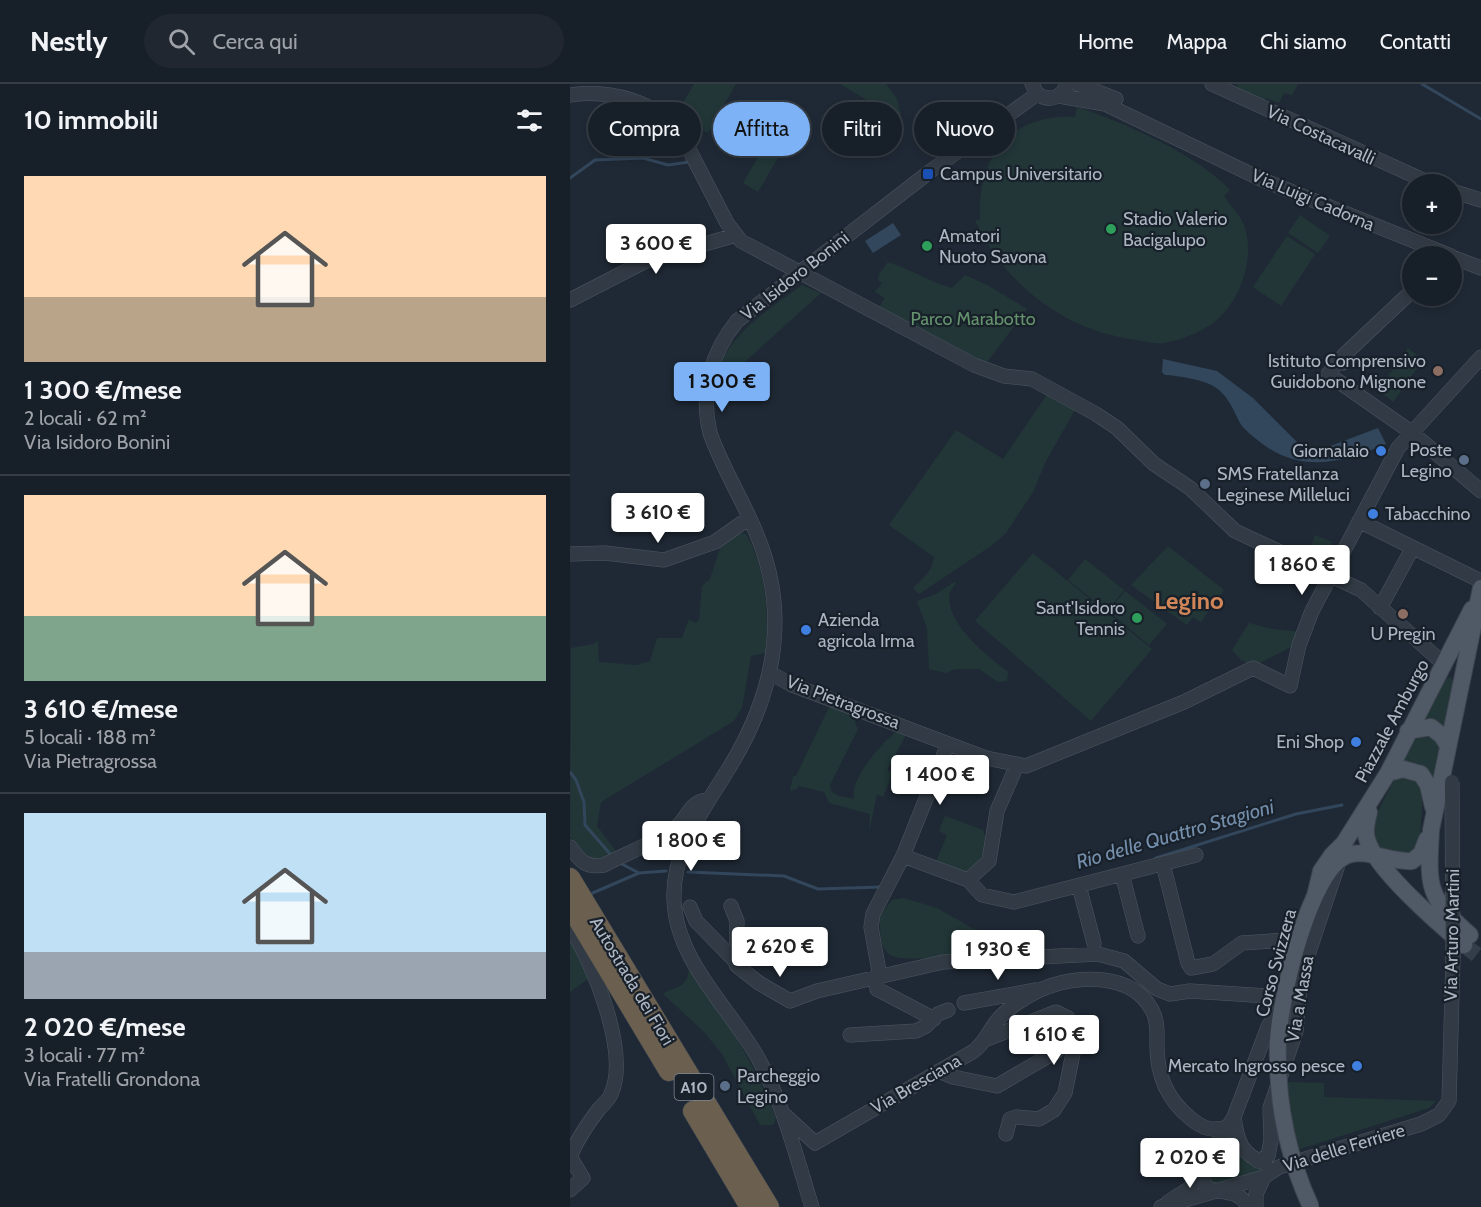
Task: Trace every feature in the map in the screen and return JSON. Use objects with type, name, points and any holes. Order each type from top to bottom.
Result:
[{"type":"highway","name":"Autostrada dei Fiori","points":[[574,868],[616,968],[750,1207]]},
{"type":"highway","name":"Autostrada dei Fiori","points":[[570,906],[616,968],[769,1207]]},
{"type":"main road","name":"Piazzale Amburgo","points":[[1315,896],[1321,871],[1344,843],[1372,802],[1444,664],[1480,588]]},
{"type":"main road","points":[[1462,946],[1435,899],[1430,872],[1433,821],[1480,588]]},
{"type":"main road","points":[[1444,664],[1458,668],[1463,678]]},
{"type":"main road","points":[[1408,731],[1431,727],[1450,745]]},
{"type":"main road","points":[[1377,857],[1406,861],[1417,858],[1433,821],[1428,785],[1421,774],[1403,769],[1388,773]]},
{"type":"main road","name":"Piazzale Amburgo","points":[[1372,802],[1366,838],[1377,857]]},
{"type":"main road","name":"Corso Svizzera","points":[[1311,1207],[1286,1144],[1278,1093],[1278,1040],[1283,1000],[1299,939],[1315,896],[1339,859],[1355,853],[1377,857]]},
{"type":"main road","points":[[1377,857],[1427,913],[1462,946]]},
{"type":"street","name":"Via Luigi Cadorna","points":[[1078,84],[1153,115],[1211,148],[1243,170]]},
{"type":"street","name":"Via Luigi Cadorna","points":[[1095,84],[1124,103]]},
{"type":"street","name":"Via Costacavalli","points":[[1212,84],[1410,174]]},
{"type":"street","name":"Via Luigi Cadorna","points":[[1035,89],[1050,99],[1063,90],[1105,104],[1243,170],[1426,246]]},
{"type":"street","name":"Via Isidoro Bonini","points":[[812,1207],[785,1115],[758,1057],[692,960],[676,919],[674,901],[676,869],[684,843],[746,741],[771,673],[776,632],[775,606],[769,568],[706,420],[706,396],[710,372],[718,348],[737,321],[1035,89]]},
{"type":"street","points":[[570,95],[624,97],[657,111],[681,134],[736,235],[751,247],[776,258],[975,365],[1004,376],[1032,379],[1096,414],[1117,428],[1154,464],[1190,488],[1216,511],[1222,520],[1247,538],[1331,574],[1361,590],[1444,664]]},
{"type":"street","points":[[1462,194],[1481,200]]},
{"type":"street","points":[[570,300],[646,261],[736,235]]},
{"type":"street","name":"Via Luigi Cadorna","points":[[1462,261],[1481,268]]},
{"type":"street","points":[[1402,300],[1344,355],[1328,374],[1411,432],[1481,491]]},
{"type":"street","points":[[1344,355],[1342,368],[1350,390]]},
{"type":"street","points":[[1331,574],[1398,448],[1481,357]]},
{"type":"street","points":[[570,554],[611,553],[664,560],[715,542],[749,518]]},
{"type":"street","points":[[1359,521],[1480,588]]},
{"type":"street","points":[[1380,608],[1412,549]]},
{"type":"street","name":"Via Pietragrossa","points":[[771,673],[792,685],[948,744],[999,762],[1026,766],[1184,702],[1253,668],[1290,686],[1305,631],[1331,574]]},
{"type":"street","points":[[934,1019],[879,993],[876,977],[879,971],[871,927],[873,914],[903,856],[948,744]]},
{"type":"street","name":"Via Arturo Martini","points":[[1439,1115],[1449,1101],[1462,946],[1450,745]]},
{"type":"street","points":[[968,880],[989,861],[997,811],[1017,765]]},
{"type":"street","points":[[570,847],[574,868],[604,865],[676,828],[692,807],[699,802],[709,800]]},
{"type":"street","points":[[903,856],[968,880],[982,895],[1014,902],[1196,855]]},
{"type":"street","points":[[1163,864],[1188,965],[1191,968],[1213,964],[1242,943],[1299,939]]},
{"type":"street","name":"Via a Massa","points":[[1258,1161],[1268,1156],[1270,1108],[1296,1031],[1301,976],[1337,868]]},
{"type":"street","points":[[1122,874],[1138,936]]},
{"type":"street","points":[[1079,886],[1094,943]]},
{"type":"street","points":[[731,906],[737,928],[734,960]]},
{"type":"street","points":[[690,907],[696,921],[744,973],[790,1001],[876,977],[943,962],[1098,954],[1124,961],[1157,989],[1170,994],[1190,991],[1283,1000],[1268,1027],[1231,1122],[1190,1188],[1159,1207]]},
{"type":"street","points":[[570,927],[600,989],[614,1040],[615,1064],[611,1095],[600,1107],[572,1152],[571,1158],[583,1178],[570,1190]]},
{"type":"street","name":"Via Bresciana","points":[[785,1115],[815,1143],[974,1051],[987,1039],[1004,1013],[1041,989],[1070,982],[1107,980],[1119,982],[1143,999],[1152,1010],[1156,1023],[1160,1078],[1175,1104],[1197,1123],[1211,1152]]},
{"type":"street","points":[[964,1003],[1041,989]]},
{"type":"street","points":[[850,1035],[916,1031],[948,1010]]},
{"type":"street","points":[[987,1039],[1056,1012],[1068,1018],[1077,1033],[1065,1093],[1057,1106],[1040,1119],[1016,1117],[1010,1119],[1006,1134]]},
{"type":"street","points":[[939,1071],[952,1077],[997,1086],[1057,1051]]},
{"type":"street","name":"Via delle Ferriere","points":[[1159,1207],[1264,1177],[1279,1167],[1421,1124],[1439,1115]]},
{"type":"street","points":[[1231,1122],[1239,1144],[1248,1157],[1279,1167]]},
{"type":"street","points":[[1197,1123],[1218,1131],[1231,1122]]},
{"type":"street","points":[[1203,1167],[1204,1183],[1215,1192]]},
{"type":"street","points":[[1256,1207],[1256,1194],[1264,1177]]},
{"type":"street","name":"Via delle Ferriere","points":[[1215,1192],[1249,1207]]},
{"type":"green space","points":[[694,84],[736,84],[726,102],[713,102],[713,124],[708,133],[701,129],[701,102],[683,102]]},
{"type":"green space","points":[[840,84],[886,84],[898,102],[870,102]]},
{"type":"green space","points":[[1235,84],[1298,84],[1292,95],[1284,93],[1279,103],[1266,98],[1262,105],[1236,92],[1238,86]]},
{"type":"green space","name":"Stadio Valerio Bacigalupo","points":[[1077,107],[1116,121],[1159,141],[1199,164],[1230,190],[1224,196],[1241,219],[1246,231],[1248,256],[1246,270],[1242,283],[1229,306],[1216,321],[1202,330],[1157,344],[1111,335],[1086,327],[1040,301],[1020,284],[988,243],[975,220],[980,220],[984,177],[991,159],[993,156],[1015,156],[1015,132],[1032,123],[1052,118],[1075,117]]},
{"type":"green space","points":[[759,156],[779,156],[758,192],[743,183]]},
{"type":"green space","points":[[1300,215],[1330,236],[1318,253],[1288,233]]},
{"type":"green space","points":[[1287,236],[1315,254],[1281,306],[1253,287]]},
{"type":"green space","name":"Parco Marabotto","points":[[888,262],[952,288],[965,275],[989,286],[1027,309],[985,365],[879,307],[885,298],[875,292],[882,283],[878,280],[879,274]]},
{"type":"green space","points":[[802,285],[821,293],[748,359],[716,403],[715,383],[720,365],[729,349],[755,320]]},
{"type":"green space","points":[[1408,348],[1423,360],[1393,402],[1378,390]]},
{"type":"green space","points":[[1048,393],[1076,408],[1046,461],[1033,492],[1006,533],[991,546],[919,594],[913,588],[929,571],[934,557],[889,525],[956,430],[1003,459]]},
{"type":"green space","points":[[741,533],[746,534],[758,562],[765,592],[767,623],[766,653],[751,656],[742,708],[734,721],[601,802],[597,826],[618,854],[594,863],[570,837],[571,648],[594,644],[598,641],[599,662],[636,665],[650,661],[657,638],[682,638],[689,619],[695,623],[699,620],[702,586],[710,579],[721,546]]},
{"type":"green space","points":[[1315,535],[1332,542],[1325,560],[1308,553]]},
{"type":"green space","points":[[1168,546],[1224,590],[1201,622],[1193,617],[1187,625],[1131,585]]},
{"type":"green space","points":[[1033,553],[1152,649],[1091,721],[975,621]]},
{"type":"green space","name":"Sant'Isidoro Tennis","points":[[1085,559],[1124,590],[1107,611],[1068,580]]},
{"type":"green space","points":[[956,581],[949,597],[950,608],[955,618],[970,639],[1008,672],[1007,681],[998,682],[979,669],[955,669],[946,673],[929,669],[927,628],[917,601],[934,595]]},
{"type":"green space","name":"Sant'Isidoro Tennis","points":[[1125,591],[1167,624],[1149,645],[1108,611]]},
{"type":"green space","points":[[1249,623],[1272,629],[1302,632],[1297,644],[1254,666],[1241,660],[1232,650]]},
{"type":"green space","points":[[1450,677],[1455,682],[1446,730],[1437,722],[1424,720],[1446,679]]},
{"type":"green space","points":[[831,703],[859,714],[855,723],[858,729],[830,785],[832,792],[839,796],[854,799],[856,782],[875,753],[897,731],[908,731],[887,770],[893,773],[883,797],[877,794],[869,833],[870,814],[829,803],[824,792],[799,786],[790,791],[793,776],[796,776]]},
{"type":"green space","points":[[1426,734],[1441,743],[1435,789],[1397,765],[1417,738]]},
{"type":"green space","points":[[1412,774],[1423,789],[1420,844],[1411,855],[1378,850],[1369,829],[1397,777]]},
{"type":"green space","points":[[945,816],[983,830],[987,843],[987,858],[968,873],[935,864],[947,835],[939,831]]},
{"type":"green space","points":[[904,898],[937,908],[972,928],[1001,938],[1007,950],[928,958],[890,955],[882,943],[880,916],[892,900]]},
{"type":"green space","points":[[570,933],[591,977],[570,992]]},
{"type":"green space","points":[[689,969],[727,1023],[749,1060],[776,1119],[773,1125],[760,1125],[722,1054],[704,1032],[663,994],[684,983]]},
{"type":"green space","points":[[1285,1082],[1324,1083],[1324,1097],[1436,1101],[1429,1108],[1297,1150],[1289,1118]]},
{"type":"green space","points":[[1232,1138],[1242,1157],[1264,1170],[1221,1186],[1211,1182],[1209,1170]]},
{"type":"water","points":[[893,223],[901,235],[873,253],[865,241]]},
{"type":"water","points":[[1163,359],[1217,371],[1253,398],[1303,448],[1317,451],[1378,428],[1386,444],[1337,460],[1306,462],[1290,458],[1275,452],[1247,431],[1226,398],[1215,387],[1199,380],[1165,375],[1162,372]]},
{"type":"waterway","points":[[1422,84],[1481,119]]},
{"type":"waterway","points":[[570,178],[595,160],[643,158],[668,165],[689,162]]},
{"type":"waterway","points":[[570,772],[576,780],[584,802],[585,825],[611,855]]},
{"type":"waterway","name":"Rio delle Quattro Stagioni","points":[[1156,858],[1296,814],[1342,805]]},
{"type":"waterway","points":[[618,862],[639,873]]},
{"type":"waterway","name":"Rio delle Quattro Stagioni","points":[[588,895],[639,873],[666,871]]},
{"type":"waterway","name":"Rio delle Quattro Stagioni","points":[[688,872],[784,876],[818,889],[881,887]]},
{"type":"tunnel","points":[[1464,945],[1481,958]]},
{"type":"place","name":"Campus Universitario","points":[[928,174]]},
{"type":"place","name":"Stadio Valerio Bacigalupo","points":[[1111,229]]},
{"type":"place","name":"Amatori Nuoto Savona","points":[[927,246]]},
{"type":"place","name":"Istituto Comprensivo Guidobono Mignone","points":[[1438,371]]},
{"type":"place","name":"Giornalaio","points":[[1381,451]]},
{"type":"place","name":"Poste Legino","points":[[1464,460]]},
{"type":"place","name":"SMS Fratellanza Leginese Milleluci","points":[[1205,484]]},
{"type":"place","name":"Tabacchino","points":[[1373,514]]},
{"type":"place","name":"U Pregin","points":[[1403,614]]},
{"type":"place","name":"Sant'Isidoro Tennis","points":[[1137,618]]},
{"type":"place","name":"Azienda agricola Irma","points":[[806,630]]},
{"type":"place","name":"Eni Shop","points":[[1356,742]]},
{"type":"place","name":"Mercato Ingrosso pesce","points":[[1357,1066]]},
{"type":"place","name":"Parcheggio Legino","points":[[725,1086]]},
{"type":"district","name":"Legino","points":[[1189,601]]}]
